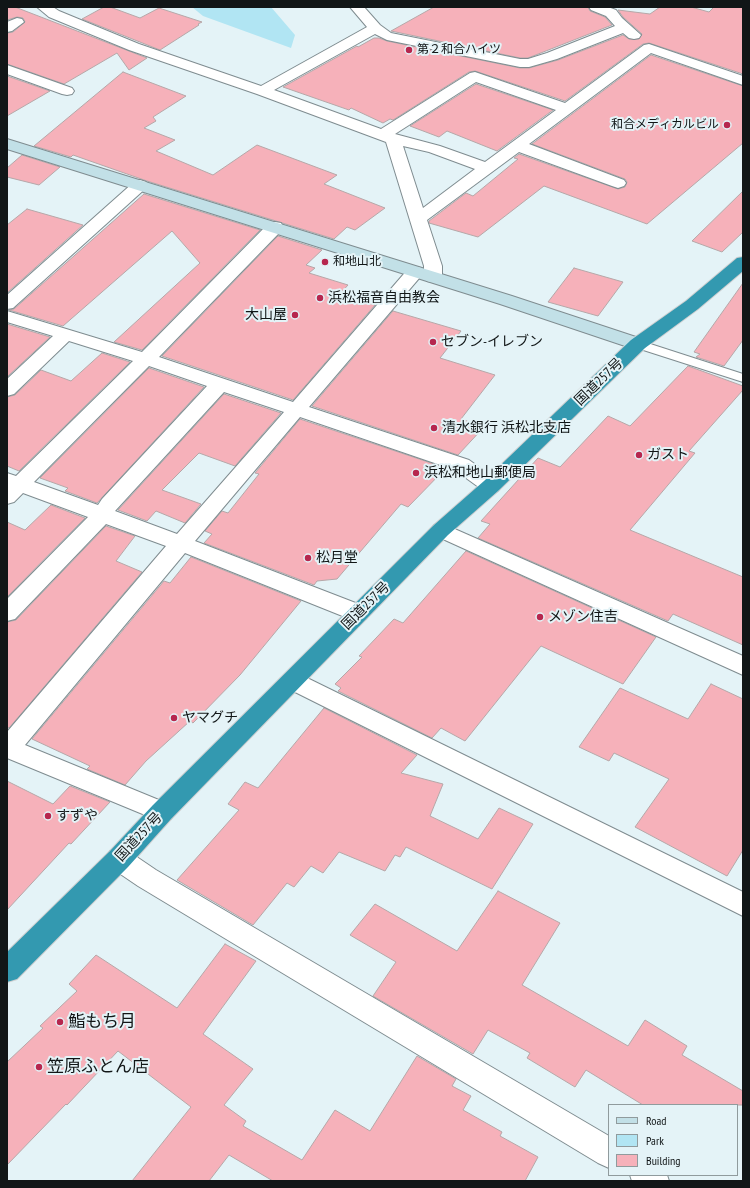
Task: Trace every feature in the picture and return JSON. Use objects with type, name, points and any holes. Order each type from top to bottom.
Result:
[{"type":"highway","name":"国道257号","points":[[7,970],[119,859],[162,812],[441,530],[491,486],[638,344],[692,305],[743,262]]},
{"type":"street","points":[[44,7],[60,17],[134,47],[262,91],[388,137],[434,149],[487,168]]},
{"type":"street","points":[[357,7],[375,28],[387,36],[520,63],[552,56],[625,27]]},
{"type":"street","points":[[596,7],[611,13],[617,22],[649,48],[743,81]]},
{"type":"street","points":[[262,91],[375,28]]},
{"type":"street","points":[[418,219],[649,48]]},
{"type":"street","points":[[7,69],[67,91]]},
{"type":"street","points":[[388,137],[475,76],[568,109]]},
{"type":"street","points":[[7,744],[18,737],[296,410],[433,266],[418,219],[388,137]]},
{"type":"street","points":[[7,144],[424,274],[638,344]]},
{"type":"street","points":[[516,145],[618,183]]},
{"type":"street","points":[[7,304],[140,185]]},
{"type":"street","points":[[275,227],[146,359],[11,487],[102,515],[182,544],[358,613]]},
{"type":"street","points":[[7,316],[146,359],[219,385],[462,465],[491,486]]},
{"type":"street","points":[[7,390],[65,335]]},
{"type":"street","points":[[7,613],[102,515],[109,504],[219,385]]},
{"type":"street","points":[[441,530],[743,666]]},
{"type":"street","points":[[292,681],[743,905]]},
{"type":"street","points":[[7,748],[162,812]]},
{"type":"street","points":[[119,859],[147,878],[608,1152]]},
{"type":"lane","points":[[638,344],[743,378]]},
{"type":"green space","points":[[192,7],[271,7],[295,35],[291,48],[203,16]]},
{"type":"building","points":[[7,7],[15,7],[147,58],[129,70],[117,53],[64,84],[7,64],[7,33],[13,32],[25,22],[23,18],[17,17],[7,20]]},
{"type":"building","points":[[104,7],[110,7],[140,18],[159,8],[202,22],[160,50],[82,19]]},
{"type":"building","points":[[434,7],[588,7],[590,11],[605,17],[612,25],[528,58],[520,58],[391,31]]},
{"type":"building","points":[[660,7],[691,7],[709,12],[714,7],[743,7],[743,74],[649,43],[643,44],[565,101],[475,71],[469,72],[393,120],[390,119],[383,123],[351,108],[349,110],[283,87],[374,38],[520,68],[529,68],[558,60],[623,35],[629,39],[639,39],[642,34],[623,17],[618,10],[650,14]]},
{"type":"building","points":[[651,55],[743,86],[743,143],[647,224],[544,186],[478,237],[429,223],[429,221],[466,193],[473,196],[518,159],[514,158],[519,154],[618,189],[625,187],[627,182],[625,179],[532,144]]},
{"type":"building","points":[[123,72],[186,96],[153,117],[156,121],[144,128],[175,140],[156,151],[213,175],[257,145],[337,175],[324,184],[385,208],[355,230],[347,227],[334,239],[147,181],[73,155],[71,157],[34,146]]},
{"type":"building","points":[[7,76],[50,91],[7,116]]},
{"type":"building","points":[[476,84],[553,110],[497,151],[447,131],[439,137],[410,126]]},
{"type":"building","points":[[22,155],[60,167],[39,185],[7,177],[7,168]]},
{"type":"building","points":[[743,191],[743,232],[722,252],[692,241]]},
{"type":"building","points":[[144,194],[260,230],[142,350],[114,342],[200,263],[172,231],[63,326],[9,310],[14,309]]},
{"type":"building","points":[[27,209],[83,225],[7,293],[7,225]]},
{"type":"building","points":[[278,236],[322,250],[306,265],[315,268],[309,273],[348,285],[339,295],[375,305],[293,400],[162,356]]},
{"type":"building","points":[[574,268],[623,282],[598,316],[548,302]]},
{"type":"building","points":[[743,283],[743,340],[724,366],[696,357],[700,354],[694,352]]},
{"type":"building","points":[[393,311],[461,331],[440,358],[495,375],[461,419],[484,427],[458,455],[312,406]]},
{"type":"building","points":[[7,324],[50,337],[7,377]]},
{"type":"building","points":[[102,353],[130,362],[19,471],[7,466],[7,397],[15,395],[41,370],[71,381]]},
{"type":"building","points":[[688,366],[743,386],[743,390],[689,451],[695,453],[630,530],[743,577],[743,645],[673,614],[668,621],[478,538],[490,524],[481,521],[538,458],[560,467],[608,416],[630,426]]},
{"type":"building","points":[[149,368],[204,387],[97,503],[65,491],[68,488],[40,478]]},
{"type":"building","points":[[224,394],[281,413],[235,466],[199,453],[162,490],[201,504],[185,523],[156,511],[147,521],[118,510]]},
{"type":"building","points":[[300,419],[446,468],[408,507],[401,504],[337,579],[317,581],[314,585],[204,543],[212,534],[205,531],[222,511],[228,513],[259,474],[255,473]]},
{"type":"building","points":[[51,505],[85,518],[7,597],[7,522],[25,530]]},
{"type":"building","points":[[106,526],[135,536],[116,561],[142,572],[9,728],[7,727],[7,622],[16,620]]},
{"type":"building","points":[[466,551],[656,637],[623,684],[541,646],[465,741],[441,728],[432,738],[338,691],[341,688],[335,684],[362,657],[359,656],[394,619],[403,623]]},
{"type":"building","points":[[191,557],[301,601],[240,675],[193,723],[190,721],[146,761],[125,785],[87,769],[90,766],[32,739],[164,581],[170,583]]},
{"type":"building","points":[[711,684],[743,699],[743,850],[727,876],[635,827],[669,779],[614,753],[609,761],[579,747],[620,688],[688,719]]},
{"type":"building","points":[[324,708],[417,755],[401,773],[443,784],[430,816],[478,839],[499,808],[533,824],[492,889],[406,847],[400,857],[395,855],[385,871],[339,852],[323,873],[311,866],[294,887],[287,883],[253,925],[177,880],[239,810],[228,804],[245,782],[258,788]]},
{"type":"building","points":[[7,781],[53,804],[70,786],[110,802],[71,844],[69,843],[7,910]]},
{"type":"building","points":[[498,891],[560,923],[522,985],[628,1046],[645,1020],[687,1046],[682,1055],[743,1091],[743,1105],[641,1104],[586,1070],[575,1087],[527,1058],[530,1053],[488,1030],[473,1054],[373,996],[396,962],[350,935],[375,904],[457,951]]},
{"type":"building","points":[[225,944],[256,961],[203,1034],[253,1069],[224,1105],[246,1121],[243,1126],[302,1160],[335,1110],[370,1131],[417,1056],[456,1079],[452,1086],[471,1096],[463,1110],[502,1132],[500,1136],[538,1157],[525,1181],[273,1181],[229,1155],[209,1181],[132,1181],[191,1107],[118,1051],[7,1165],[7,1062],[43,1028],[40,1026],[77,991],[69,984],[96,955],[177,1008]]},
{"type":"place","name":"第２和合ハイツ","points":[[409,50]]},
{"type":"place","name":"和合メディカルビル","points":[[727,125]]},
{"type":"place","name":"和地山北","points":[[325,262]]},
{"type":"place","name":"浜松福音自由教会","points":[[320,298]]},
{"type":"place","name":"大山屋","points":[[295,315]]},
{"type":"place","name":"セブン-イレブン","points":[[433,342]]},
{"type":"place","name":"清水銀行 浜松北支店","points":[[434,428]]},
{"type":"place","name":"ガスト","points":[[639,455]]},
{"type":"place","name":"浜松和地山郵便局","points":[[416,473]]},
{"type":"place","name":"松月堂","points":[[308,558]]},
{"type":"place","name":"メゾン住吉","points":[[540,617]]},
{"type":"place","name":"ヤマグチ","points":[[174,718]]},
{"type":"place","name":"すずや","points":[[48,816]]},
{"type":"place","name":"鮨もち月","points":[[60,1022]]},
{"type":"place","name":"笠原ふとん店","points":[[39,1067]]}]
